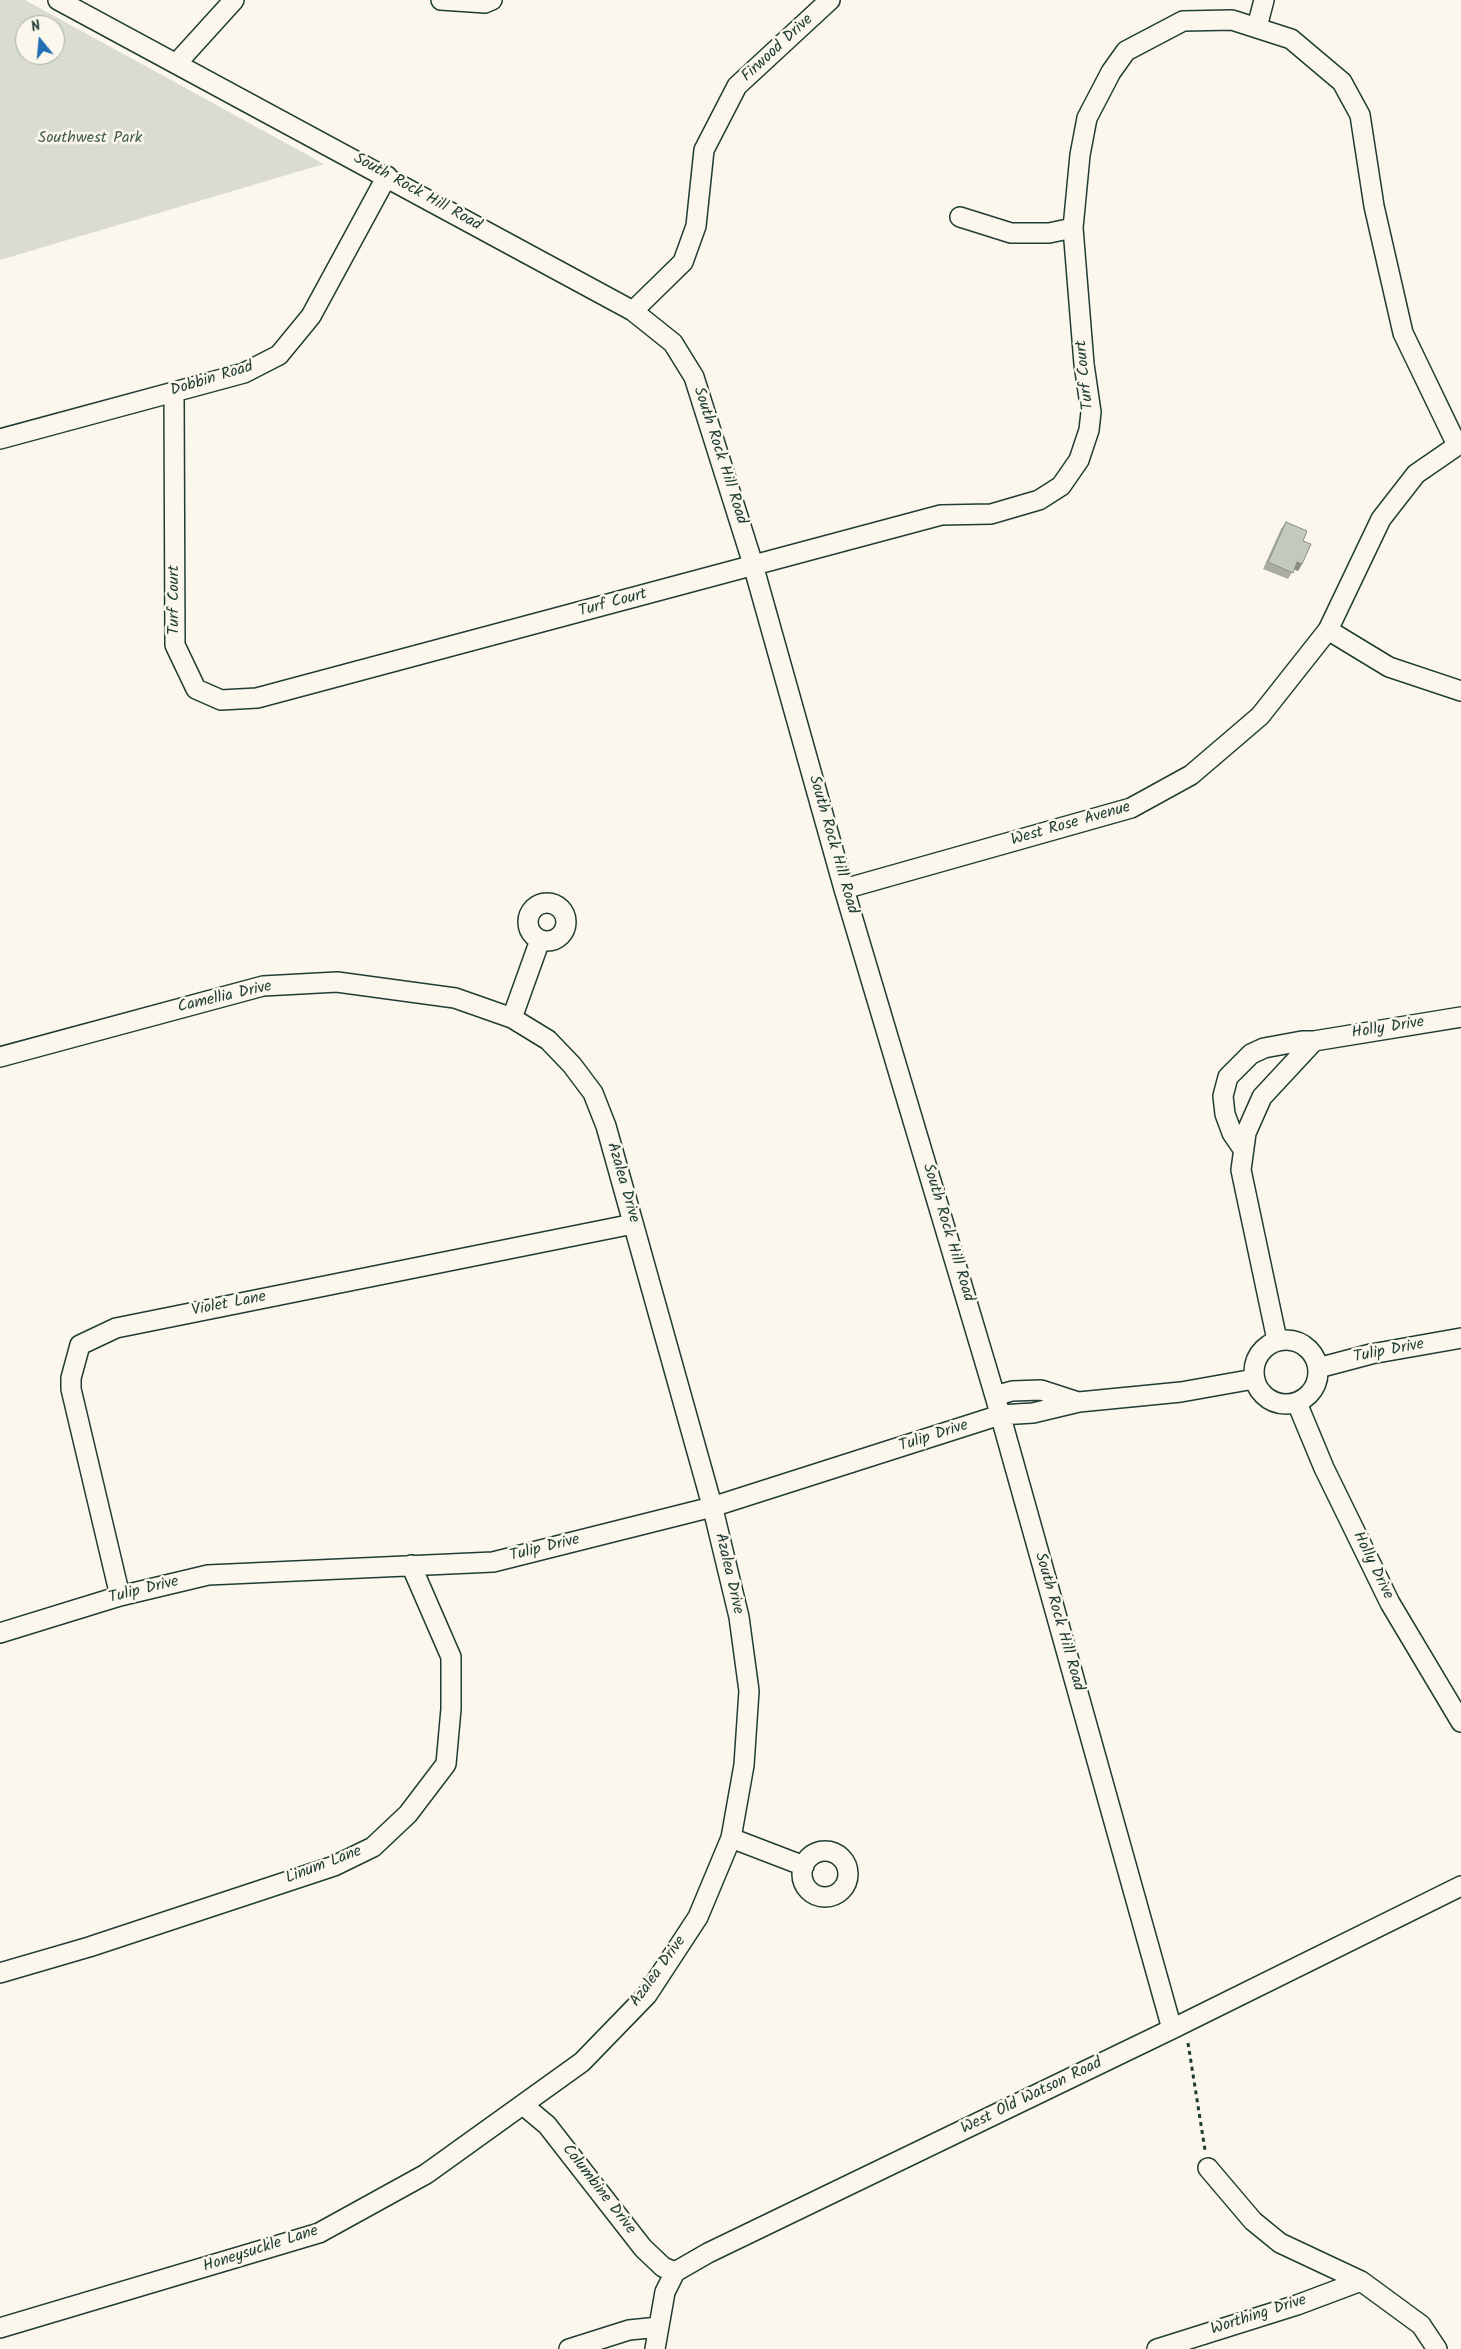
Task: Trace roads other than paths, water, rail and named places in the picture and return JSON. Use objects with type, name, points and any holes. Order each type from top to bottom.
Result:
[{"type":"street","name":"South Rock Hill Road","points":[[58,0],[387,176],[633,311],[673,344],[694,377],[753,566],[844,890],[995,1396],[1178,2026]]},
{"type":"street","points":[[176,64],[234,0]]},
{"type":"street","points":[[441,0],[484,3],[492,0]]},
{"type":"street","name":"Firwood Drive","points":[[633,311],[683,262],[696,226],[704,150],[737,86],[830,0]]},
{"type":"street","points":[[1256,27],[1264,0]]},
{"type":"street","name":"Turf Court","points":[[174,392],[176,645],[196,689],[221,700],[256,698],[941,516],[991,514],[1039,500],[1062,486],[1079,460],[1089,430],[1091,412],[1084,364],[1073,228],[1080,155],[1087,118],[1111,72],[1126,51],[1183,21],[1232,20],[1291,39],[1342,82],[1360,115],[1374,206],[1403,333],[1459,444]]},
{"type":"street","name":"Dobbin Road","points":[[0,439],[244,373],[279,355],[311,316],[387,176]]},
{"type":"street","points":[[960,217],[1011,233],[1049,233],[1073,228]]},
{"type":"street","name":"West Rose Avenue","points":[[844,890],[1131,808],[1191,775],[1260,716],[1328,630],[1381,519],[1416,474],[1459,444]]},
{"type":"street","points":[[1328,630],[1389,667],[1461,691]]},
{"type":"street","points":[[512,1018],[540,940]]},
{"type":"street","name":"Camellia Drive","points":[[0,1057],[263,986],[337,982],[455,998],[512,1018]]},
{"type":"street","name":"Holly Drive","points":[[1244,1149],[1232,1132],[1225,1114],[1223,1096],[1228,1077],[1251,1054],[1264,1048],[1302,1041],[1314,1041],[1461,1017]]},
{"type":"street","name":"Azalea Drive","points":[[512,1018],[548,1040],[593,1093],[606,1126],[712,1508],[739,1617],[749,1691],[744,1766],[731,1838],[698,1917],[647,1995],[582,2062],[523,2105]]},
{"type":"street","points":[[1277,1340],[1241,1170],[1246,1133],[1262,1097],[1314,1041]]},
{"type":"street","name":"Violet Lane","points":[[120,1596],[71,1389],[71,1378],[80,1345],[116,1328],[633,1224]]},
{"type":"street","name":"Tulip Drive","points":[[1318,1368],[1371,1354],[1461,1338]]},
{"type":"street","points":[[1277,1340],[1294,1341],[1308,1348],[1315,1357],[1318,1368],[1314,1389],[1297,1402],[1286,1405],[1275,1403],[1266,1398],[1258,1390],[1254,1379],[1255,1360],[1260,1351],[1277,1340]]},
{"type":"street","name":"Tulip Drive","points":[[0,1633],[120,1596],[208,1575],[493,1562],[712,1508],[1000,1415],[1033,1413],[1079,1402],[1181,1392],[1254,1379]]},
{"type":"street","name":"Tulip Drive","points":[[995,1396],[1012,1391],[1041,1390],[1079,1402]]},
{"type":"street","name":"Holly Drive","points":[[1297,1402],[1324,1468],[1390,1603],[1461,1722]]},
{"type":"street","name":"Linum Lane","points":[[0,1973],[89,1947],[334,1866],[372,1847],[408,1814],[446,1764],[451,1709],[451,1657],[411,1565]]},
{"type":"street","points":[[731,1838],[804,1866]]},
{"type":"street","name":"West Old Watson Road","points":[[675,2272],[708,2253],[1178,2026],[1461,1886]]},
{"type":"street","name":"Columbine Drive","points":[[523,2105],[547,2125],[643,2248],[663,2266],[675,2272]]},
{"type":"street","name":"Honeysuckle Lane","points":[[0,2328],[319,2233],[426,2174],[523,2105]]},
{"type":"street","points":[[1208,2168],[1253,2221],[1280,2242],[1361,2281],[1421,2325],[1437,2349]]},
{"type":"street","points":[[655,2349],[665,2292],[675,2272]]},
{"type":"street","name":"Worthing Drive","points":[[1157,2349],[1297,2305],[1361,2281]]},
{"type":"street","points":[[569,2349],[629,2330],[659,2327]]},
{"type":"park label","name":"Southwest Park","points":[[90,139]]}]
